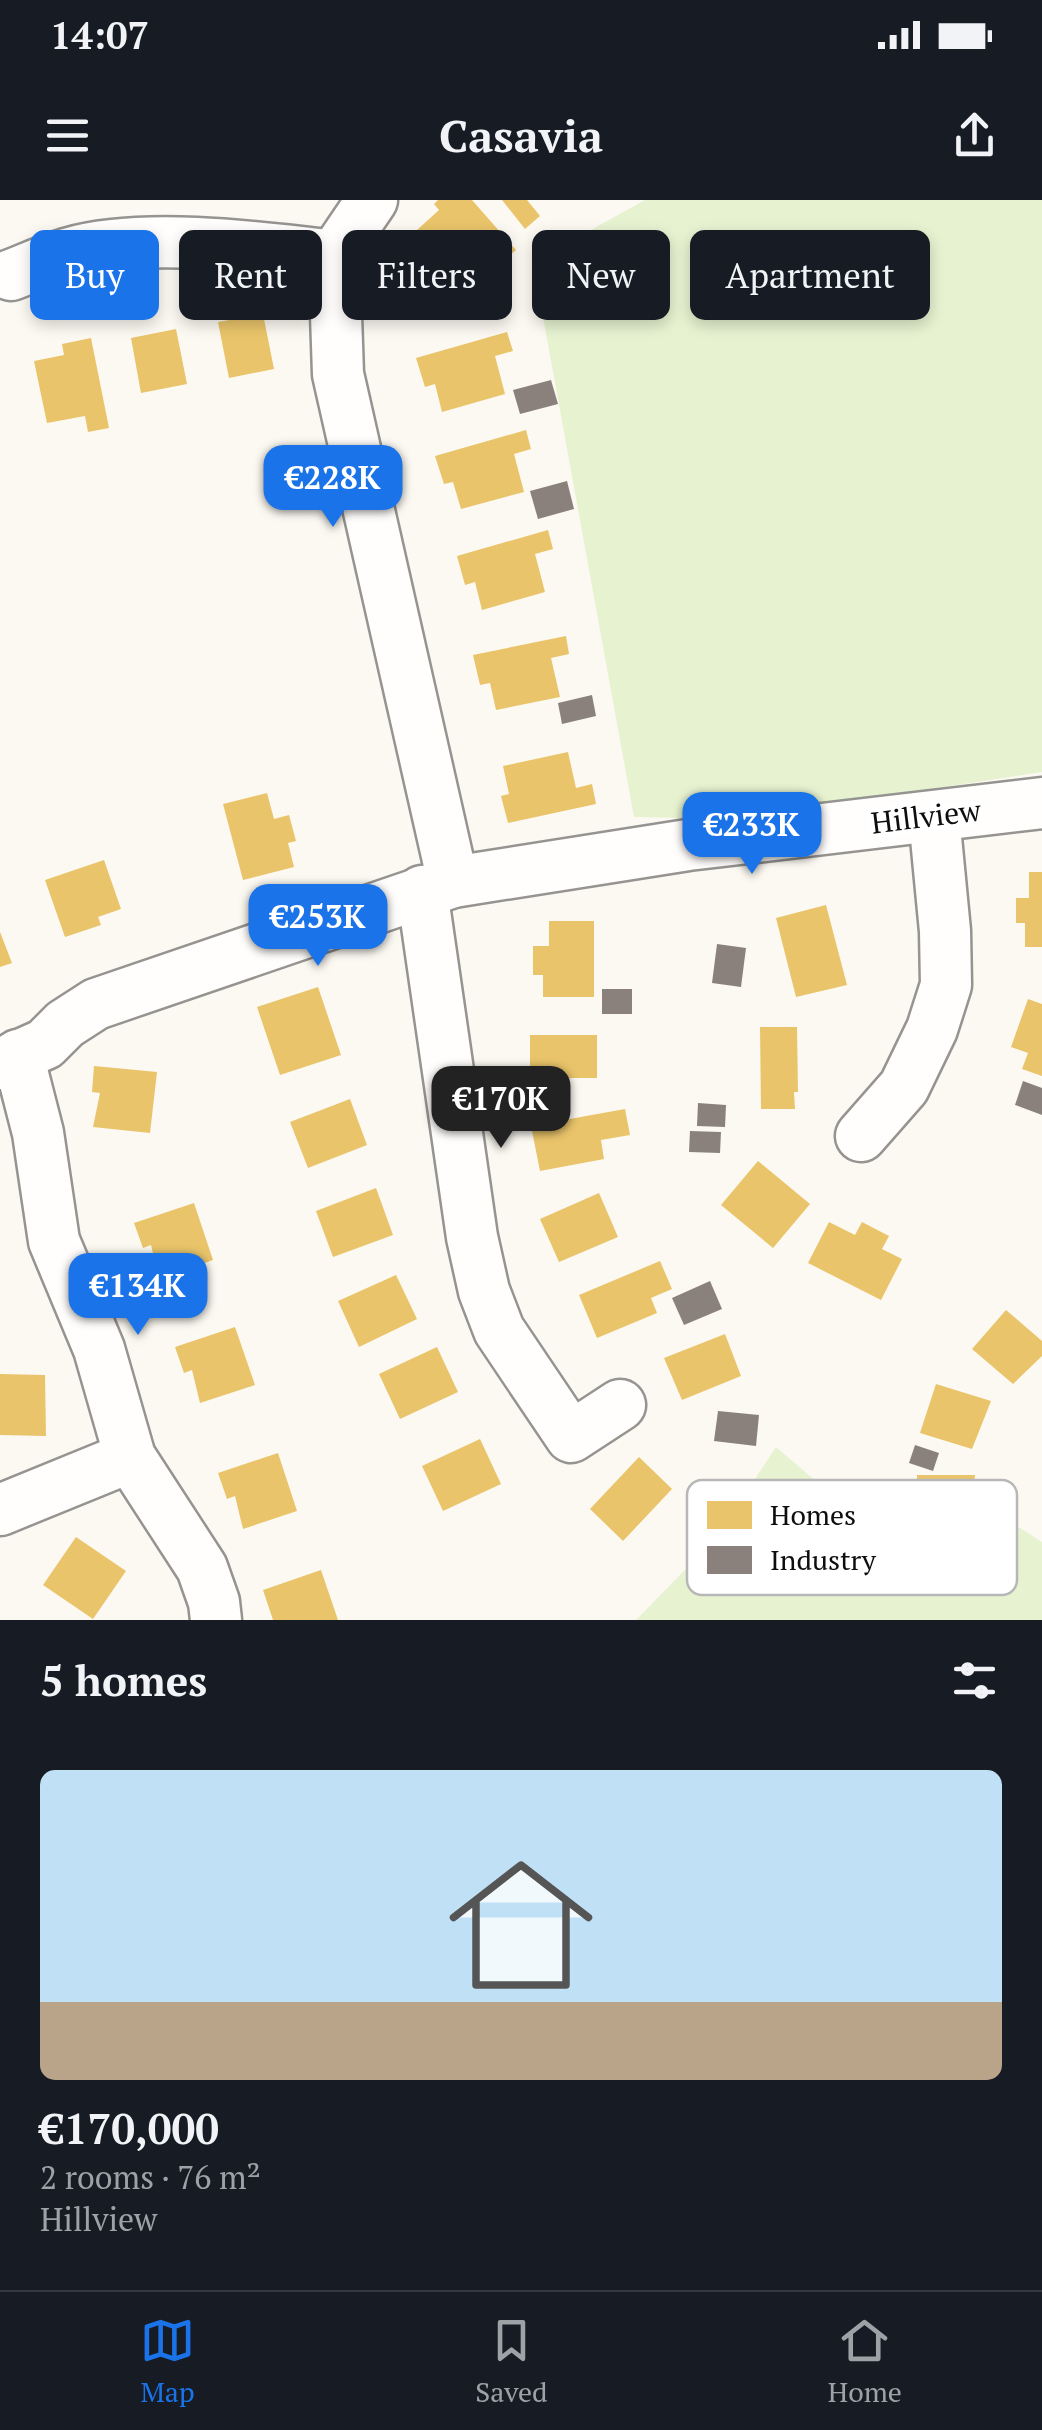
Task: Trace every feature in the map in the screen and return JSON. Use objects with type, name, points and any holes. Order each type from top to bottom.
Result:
[{"type":"street","points":[[372,200],[334,256],[338,374],[438,886],[472,1237],[484,1291],[499,1330],[570,1437],[620,1406]]},
{"type":"street","points":[[11,275],[72,252],[128,245],[236,245],[334,256]]},
{"type":"street","name":"Hillview","points":[[9,1060],[44,1044],[64,1024],[96,1004],[438,886],[688,844],[1042,803]]},
{"type":"street","points":[[855,1141],[904,1087],[932,1028],[946,984],[934,816]]},
{"type":"street","points":[[9,1060],[38,1133],[54,1241],[100,1349],[130,1458],[202,1568],[216,1620]]},
{"type":"street","points":[[0,1510],[130,1458]]},
{"type":"green space","points":[[645,200],[1042,200],[1042,772],[735,819],[634,817],[544,320],[670,320],[670,230],[591,230]]},
{"type":"green space","points":[[776,1447],[814,1480],[754,1480]]},
{"type":"green space","points":[[1017,1526],[1042,1542],[1042,1620],[636,1620],[687,1568],[687,1595],[1017,1595]]},
{"type":"building: Homes","points":[[438,200],[472,200],[498,230],[417,230],[439,210],[434,204]]},
{"type":"building: Homes","points":[[502,200],[527,200],[540,216],[525,229]]},
{"type":"building: Homes","points":[[264,320],[274,369],[229,378],[218,322]]},
{"type":"building: Homes","points":[[176,329],[187,384],[141,393],[131,338]]},
{"type":"building: Homes","points":[[507,332],[513,351],[495,356],[505,394],[442,412],[435,384],[425,387],[416,358]]},
{"type":"building: Homes","points":[[91,338],[109,428],[88,432],[85,416],[47,423],[34,361],[64,355],[62,344]]},
{"type":"building: Homes","points":[[526,430],[531,449],[514,454],[524,492],[461,509],[453,482],[444,484],[435,456]]},
{"type":"building: Homes","points":[[548,530],[553,549],[535,554],[545,592],[482,610],[475,582],[465,585],[457,556]]},
{"type":"building: Homes","points":[[566,636],[569,654],[551,658],[560,697],[496,710],[490,683],[480,685],[473,655]]},
{"type":"building: Homes","points":[[568,752],[576,788],[592,784],[596,804],[508,823],[501,796],[509,794],[503,766]]},
{"type":"building: Homes","points":[[267,793],[274,819],[289,815],[296,841],[288,843],[294,867],[243,880],[223,804]]},
{"type":"building: Homes","points":[[104,860],[121,909],[98,917],[101,925],[65,937],[45,880]]},
{"type":"building: Homes","points":[[1029,872],[1042,872],[1042,947],[1025,947],[1025,923],[1016,923],[1016,898],[1029,898]]},
{"type":"building: Homes","points":[[826,905],[847,985],[796,997],[776,918]]},
{"type":"building: Homes","points":[[549,921],[594,921],[594,997],[543,997],[543,975],[533,975],[533,946],[549,946]]},
{"type":"building: Homes","points":[[0,932],[12,963],[0,967]]},
{"type":"building: Homes","points":[[318,987],[341,1055],[280,1075],[257,1007]]},
{"type":"building: Homes","points":[[1028,999],[1042,1004],[1042,1076],[1022,1069],[1028,1053],[1011,1047]]},
{"type":"building: Homes","points":[[760,1027],[797,1027],[795,1109],[761,1109]]},
{"type":"building: Homes","points":[[530,1035],[597,1035],[597,1078],[530,1078]]},
{"type":"building: Homes","points":[[94,1066],[157,1072],[150,1133],[93,1127],[100,1093],[92,1092]]},
{"type":"building: Homes","points":[[350,1099],[367,1145],[308,1168],[290,1122]]},
{"type":"building: Homes","points":[[625,1109],[630,1135],[601,1140],[604,1159],[540,1171],[531,1126]]},
{"type":"building: Homes","points":[[758,1161],[810,1204],[773,1248],[721,1205]]},
{"type":"building: Homes","points":[[376,1188],[393,1235],[333,1257],[316,1211]]},
{"type":"building: Homes","points":[[599,1193],[618,1237],[559,1262],[540,1219]]},
{"type":"building: Homes","points":[[194,1203],[213,1260],[159,1279],[151,1245],[143,1248],[134,1223]]},
{"type":"building: Homes","points":[[829,1222],[855,1235],[862,1222],[889,1236],[882,1249],[902,1259],[881,1300],[808,1263]]},
{"type":"building: Homes","points":[[660,1261],[672,1289],[651,1298],[657,1313],[597,1338],[579,1295]]},
{"type":"building: Homes","points":[[396,1275],[417,1319],[359,1347],[338,1301]]},
{"type":"building: Homes","points":[[1006,1310],[1042,1341],[1042,1356],[1013,1384],[972,1349]]},
{"type":"building: Homes","points":[[235,1327],[255,1385],[200,1403],[192,1370],[184,1373],[175,1347]]},
{"type":"building: Homes","points":[[725,1334],[741,1376],[682,1400],[664,1358]]},
{"type":"building: Homes","points":[[437,1347],[458,1392],[400,1419],[379,1374]]},
{"type":"building: Homes","points":[[0,1374],[45,1375],[46,1436],[0,1435]]},
{"type":"building: Homes","points":[[936,1384],[991,1401],[972,1449],[920,1433]]},
{"type":"building: Homes","points":[[480,1439],[501,1484],[443,1511],[422,1466]]},
{"type":"building: Homes","points":[[278,1453],[297,1511],[243,1529],[235,1496],[227,1499],[218,1473]]},
{"type":"building: Homes","points":[[639,1457],[672,1489],[623,1541],[590,1509]]},
{"type":"building: Homes","points":[[917,1475],[975,1475],[975,1480],[917,1480]]},
{"type":"building: Homes","points":[[76,1537],[126,1571],[93,1619],[43,1585]]},
{"type":"building: Homes","points":[[321,1570],[338,1620],[273,1620],[263,1590]]},
{"type":"building: Industry","points":[[551,380],[558,404],[520,414],[513,390]]},
{"type":"building: Industry","points":[[567,481],[574,509],[538,519],[530,491]]},
{"type":"building: Industry","points":[[592,695],[596,716],[562,724],[558,703]]},
{"type":"building: Industry","points":[[717,944],[746,948],[741,987],[712,983]]},
{"type":"building: Industry","points":[[602,989],[632,989],[632,1014],[602,1014]]},
{"type":"building: Industry","points":[[1023,1081],[1042,1088],[1042,1115],[1015,1105]]},
{"type":"building: Industry","points":[[698,1103],[726,1105],[725,1127],[697,1126]]},
{"type":"building: Industry","points":[[690,1131],[721,1132],[720,1153],[689,1152]]},
{"type":"building: Industry","points":[[710,1281],[722,1309],[684,1325],[672,1298]]},
{"type":"building: Industry","points":[[718,1411],[759,1415],[756,1446],[714,1441]]},
{"type":"building: Industry","points":[[915,1445],[939,1453],[933,1471],[909,1463]]}]
